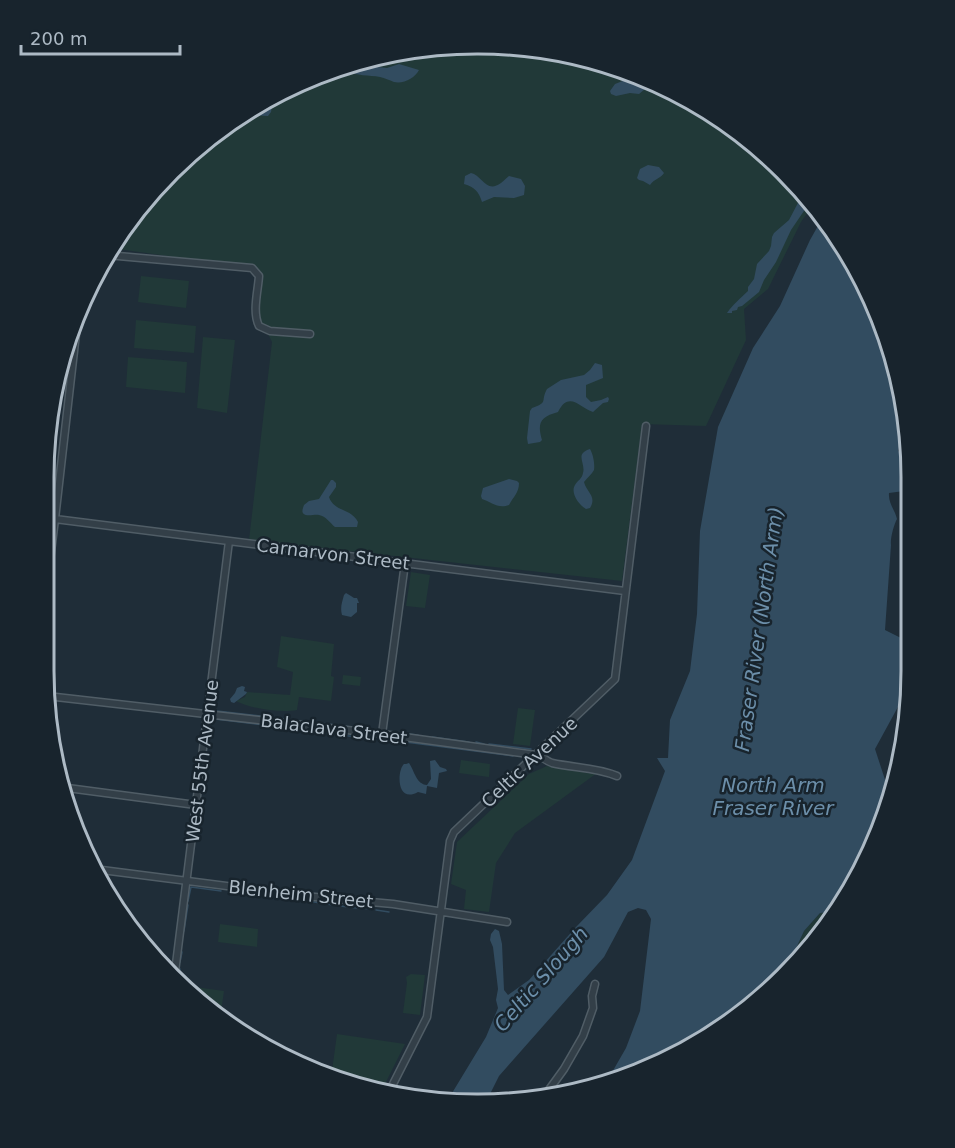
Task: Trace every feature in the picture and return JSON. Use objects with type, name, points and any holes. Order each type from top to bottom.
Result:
[{"type":"street","points":[[117,256],[252,268],[259,276],[256,313],[259,327],[270,331],[310,334]]},
{"type":"street","points":[[54,534],[75,345]]},
{"type":"street","name":"Celtic Avenue","points":[[392,1085],[427,1017],[450,841],[454,832],[615,679],[646,426]]},
{"type":"street","name":"Carnarvon Street","points":[[54,517],[56,519],[625,591]]},
{"type":"street","name":"West 55th Avenue","points":[[176,968],[229,541]]},
{"type":"street","points":[[382,734],[405,563]]},
{"type":"street","name":"Balaclava Street","points":[[55,697],[382,734],[536,755],[549,763],[603,770],[617,776]]},
{"type":"street","points":[[70,788],[196,805]]},
{"type":"street","name":"Blenheim Street","points":[[105,870],[441,911],[507,922]]},
{"type":"street","points":[[551,1087],[583,1036],[593,1008],[592,996],[595,984]]},
{"type":"green space","points":[[450,55],[505,55],[560,62],[614,76],[640,86],[713,125],[757,159],[807,213],[768,289],[744,309],[746,340],[706,426],[642,424],[622,581],[249,540],[272,342],[266,330],[256,320],[259,276],[252,268],[121,249],[159,198],[178,178],[198,159],[242,125],[290,98],[341,76],[395,62]]},
{"type":"green space","points":[[141,276],[189,281],[186,308],[138,302]]},
{"type":"green space","points":[[136,320],[196,326],[194,353],[134,348]]},
{"type":"green space","points":[[203,337],[235,340],[227,413],[197,408]]},
{"type":"green space","points":[[128,357],[187,362],[185,393],[126,387]]},
{"type":"green space","points":[[411,572],[430,575],[425,608],[406,606]]},
{"type":"green space","points":[[281,636],[334,644],[331,701],[299,697],[297,710],[283,711],[266,710],[236,701],[245,697],[247,692],[290,695],[293,672],[277,667]]},
{"type":"green space","points":[[343,675],[361,677],[360,686],[342,684]]},
{"type":"green space","points":[[518,708],[535,710],[530,746],[513,744]]},
{"type":"green space","points":[[461,760],[490,764],[489,777],[459,773]]},
{"type":"green space","points":[[547,766],[597,773],[515,833],[496,863],[489,912],[464,909],[466,890],[451,884],[457,842],[529,774]]},
{"type":"green space","points":[[825,912],[795,952],[804,931],[820,913]]},
{"type":"green space","points":[[220,924],[258,929],[257,947],[218,942]]},
{"type":"green space","points":[[411,974],[425,975],[420,1015],[403,1013],[406,977]]},
{"type":"green space","points":[[196,987],[224,991],[222,1007]]},
{"type":"green space","points":[[337,1034],[405,1044],[385,1084],[332,1069]]},
{"type":"water","points":[[399,64],[419,70],[415,76],[402,82],[352,73],[374,67],[387,68]]},
{"type":"water","points":[[625,80],[645,89],[639,94],[616,96],[610,91],[615,84]]},
{"type":"water","points":[[272,108],[268,116],[258,115]]},
{"type":"water","points":[[648,165],[659,167],[664,173],[650,185],[637,178],[640,169]]},
{"type":"water","points":[[471,173],[492,186],[496,186],[509,176],[521,179],[525,186],[524,195],[514,198],[494,197],[482,202],[476,190],[464,184],[465,176]]},
{"type":"water","points":[[799,202],[805,210],[791,230],[759,292],[737,310],[727,313],[748,291],[754,279],[757,264],[769,251],[774,233],[789,220]]},
{"type":"water","name":"North Arm Fraser River","points":[[818,226],[844,266],[869,315],[887,368],[899,445],[901,491],[889,493],[897,519],[891,539],[885,630],[901,638],[900,698],[899,705],[875,749],[886,783],[869,833],[830,906],[825,912],[820,913],[804,931],[795,952],[757,989],[713,1023],[665,1050],[612,1073],[626,1048],[640,1011],[651,919],[646,910],[638,908],[628,912],[604,957],[499,1076],[490,1094],[452,1093],[486,1037],[498,1008],[491,934],[495,929],[499,931],[502,944],[504,990],[508,995],[529,980],[607,895],[632,860],[665,771],[657,758],[668,758],[670,720],[690,671],[697,614],[700,531],[718,427],[753,348],[780,306]]},
{"type":"water","points":[[595,363],[602,365],[603,378],[586,385],[586,397],[591,402],[608,397],[608,402],[603,403],[593,412],[575,402],[566,402],[558,412],[547,416],[541,422],[542,440],[528,444],[530,411],[542,403],[547,389],[561,380],[584,375]]},
{"type":"water","points":[[590,449],[594,459],[594,470],[584,482],[591,495],[592,504],[586,509],[576,498],[574,488],[584,469],[583,453]]},
{"type":"water","points":[[509,479],[517,481],[519,486],[509,505],[498,506],[482,499],[483,488]]},
{"type":"water","points":[[331,480],[336,483],[336,487],[329,497],[331,502],[351,514],[358,522],[357,527],[335,527],[326,518],[303,513],[304,505],[309,501],[319,499]]},
{"type":"water","points":[[346,593],[357,598],[359,603],[357,603],[357,612],[351,617],[342,615],[341,612]]},
{"type":"water","points":[[245,687],[246,694],[234,703],[231,702],[230,699],[237,688]]},
{"type":"water","points":[[435,760],[447,771],[439,773],[437,788],[427,786],[426,794],[418,792],[406,794],[400,785],[400,773],[404,764],[409,763],[418,780],[427,785],[431,779],[430,761]]},
{"type":"waterway","points":[[217,711],[295,720]]},
{"type":"waterway","points":[[215,719],[329,733]]},
{"type":"waterway","points":[[299,721],[313,723]]},
{"type":"waterway","points":[[320,723],[375,730]]},
{"type":"waterway","points":[[387,732],[418,735]]},
{"type":"waterway","points":[[341,735],[365,738]]},
{"type":"waterway","points":[[432,737],[469,742]]},
{"type":"waterway","points":[[382,739],[513,756]]},
{"type":"waterway","points":[[476,742],[484,744]]},
{"type":"waterway","points":[[489,744],[531,749]]},
{"type":"waterway","points":[[188,901],[191,887],[221,891]]},
{"type":"waterway","points":[[228,892],[255,895]]},
{"type":"waterway","points":[[259,895],[275,897]]},
{"type":"waterway","points":[[280,898],[300,900]]},
{"type":"waterway","points":[[308,901],[333,905]]},
{"type":"waterway","points":[[184,931],[188,905]]},
{"type":"waterway","points":[[340,906],[357,908]]},
{"type":"waterway","points":[[362,908],[370,909]]},
{"type":"waterway","points":[[376,910],[389,912]]},
{"type":"waterway","points":[[180,962],[182,952]]},
{"type":"water label","name":"Fraser River (North Arm)","points":[[759,629]]},
{"type":"water label","name":"Celtic Slough","points":[[541,979]]}]
